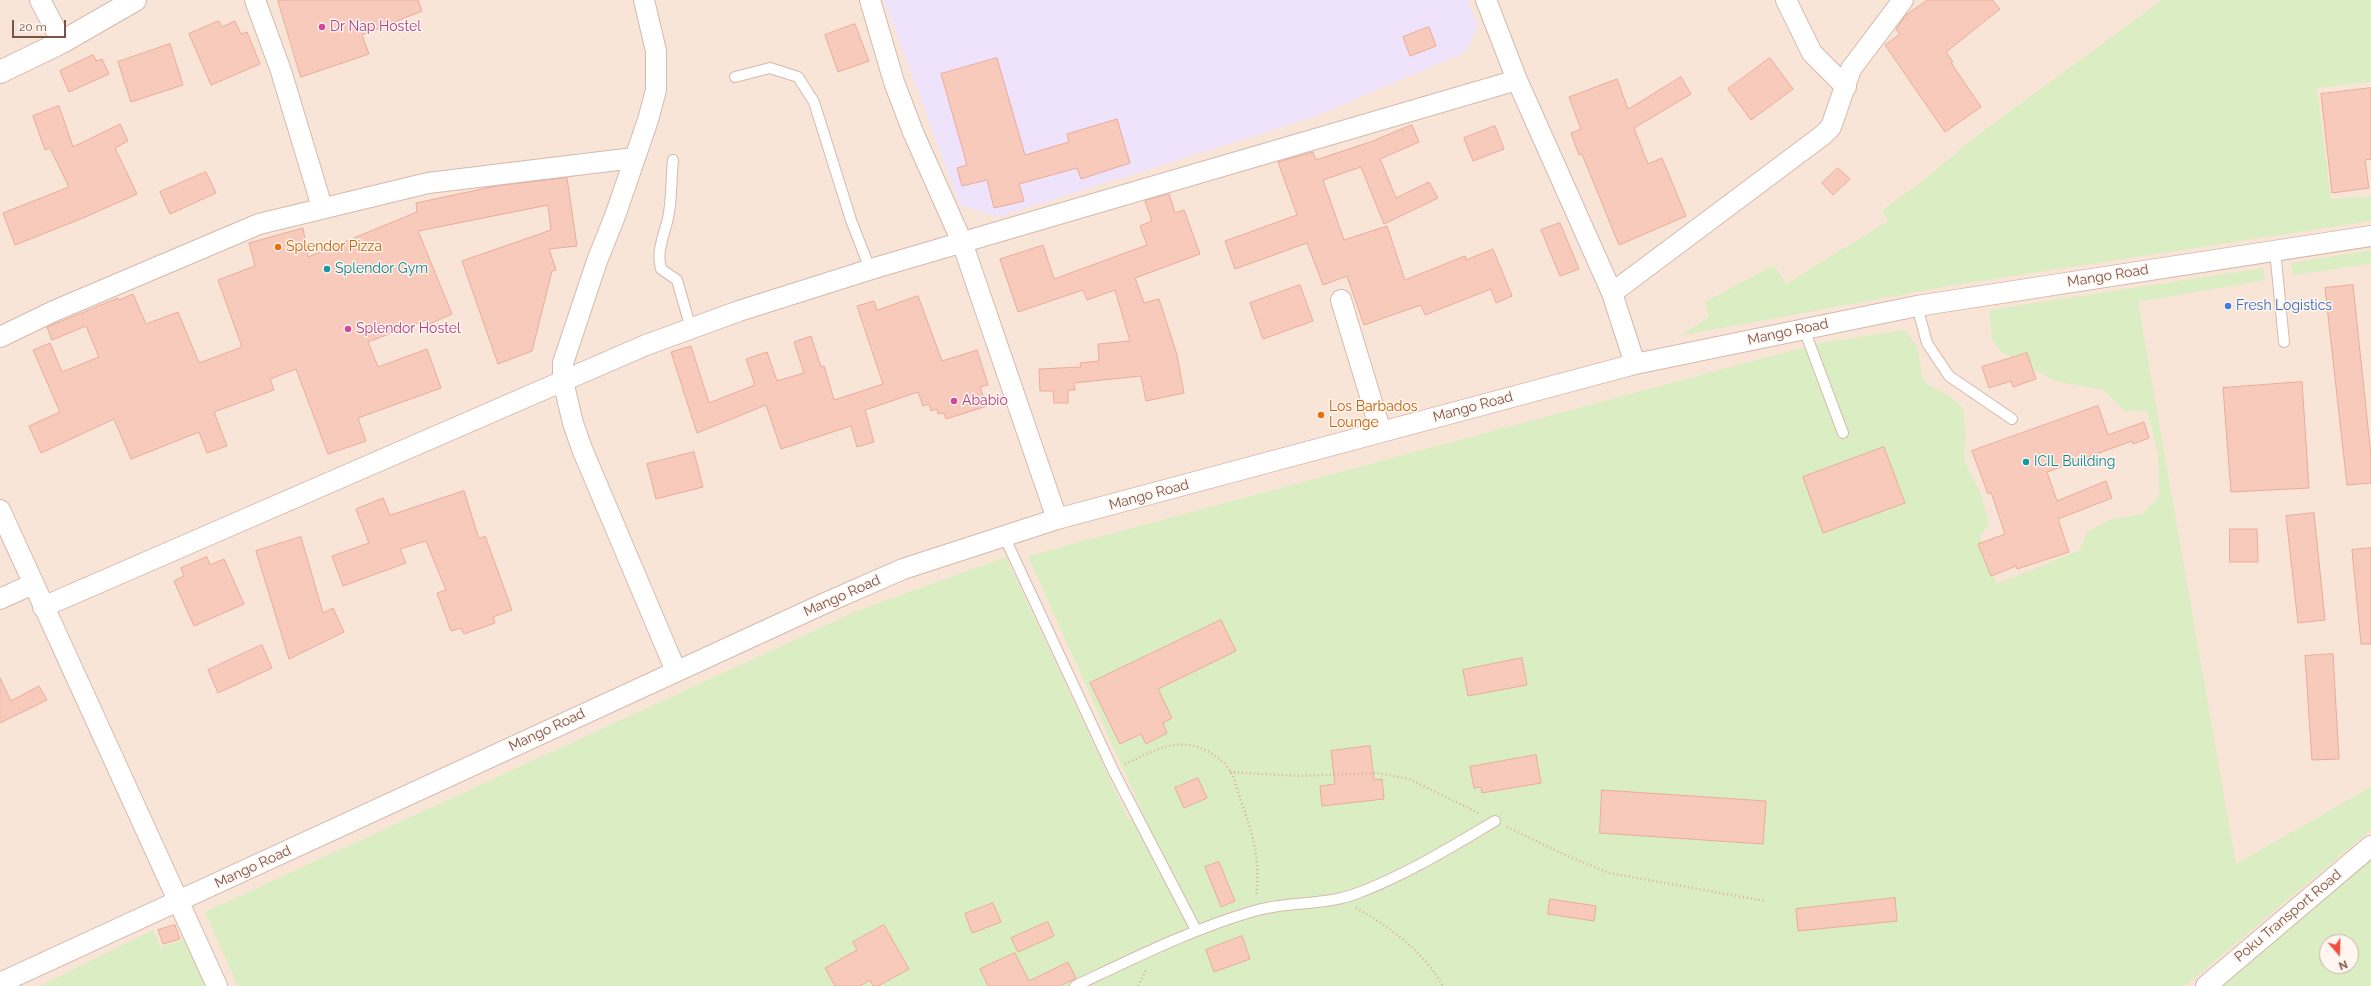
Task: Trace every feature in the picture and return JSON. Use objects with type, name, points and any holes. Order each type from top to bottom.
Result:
[{"type":"street","points":[[40,0],[62,42]]},
{"type":"street","points":[[0,72],[62,42],[135,0]]},
{"type":"street","points":[[255,0],[283,78],[322,207]]},
{"type":"street","points":[[644,0],[656,51],[656,90],[648,120],[563,363],[563,381],[573,423],[582,449],[676,671]]},
{"type":"street","points":[[870,0],[894,82],[912,132],[962,242],[1057,519]]},
{"type":"street","points":[[1486,0],[1517,80],[1612,293],[1635,364]]},
{"type":"street","points":[[1786,0],[1812,53],[1846,87]]},
{"type":"street","points":[[1612,293],[1823,135],[1830,127],[1846,87],[1851,69],[1903,0]]},
{"type":"street","points":[[44,607],[646,345],[870,269],[1517,80]]},
{"type":"street","points":[[0,337],[54,311],[259,224],[322,207],[428,183],[634,158]]},
{"type":"street","name":"Mango Road","points":[[0,983],[676,671],[903,569],[1057,519],[1635,364],[1917,306],[2371,236]]},
{"type":"street","points":[[1341,300],[1381,432]]},
{"type":"street","points":[[0,510],[217,986]]},
{"type":"street","points":[[0,599],[33,584]]},
{"type":"street","name":"Poku Transport Road","points":[[2206,986],[2371,846]]},
{"type":"lane","points":[[735,76],[770,68],[798,77],[814,102],[852,220],[870,269]]},
{"type":"lane","points":[[673,160],[668,218],[660,246],[658,260],[661,269],[677,280],[691,329]]},
{"type":"lane","points":[[2275,250],[2284,342]]},
{"type":"lane","points":[[1917,306],[1927,344],[1949,376],[2012,419]]},
{"type":"lane","points":[[1804,329],[1844,433]]},
{"type":"lane","points":[[1004,536],[1113,770],[1196,930]]},
{"type":"lane","points":[[1075,986],[1196,930],[1254,910],[1286,904],[1339,900],[1405,871],[1495,821]]},
{"type":"path","points":[[1113,770],[1168,746],[1188,745],[1208,750],[1220,761],[1230,772],[1249,824],[1258,857],[1258,882],[1254,910]]},
{"type":"path","points":[[1339,900],[1376,919],[1410,945],[1443,986]]},
{"type":"shaded area","points":[[0,0],[2371,0],[2371,986],[0,986]]},
{"type":"shaded area","points":[[884,0],[1468,0],[1478,26],[1466,52],[1314,117],[998,217],[960,205]]},
{"type":"green space","points":[[2162,0],[2371,0],[2371,82],[2317,88],[2331,199],[2371,196],[2371,221],[1954,285],[1679,336],[1709,317],[1705,302],[1774,265],[1786,284],[1888,221],[1882,210],[1919,184],[1978,135]]},
{"type":"green space","points":[[2371,250],[2371,264],[2293,275],[2291,263]]},
{"type":"green space","points":[[2263,268],[2265,280],[2138,302],[2236,864],[2371,787],[2371,830],[2185,986],[238,986],[205,912],[857,611],[1006,557],[1129,820],[1142,811],[1028,556],[1820,343],[1905,330],[1917,347],[1923,379],[1929,386],[1948,395],[1963,408],[1966,432],[1964,460],[1980,492],[1989,523],[1980,536],[1997,584],[2080,550],[2087,532],[2112,519],[2143,514],[2159,496],[2158,453],[2147,410],[2125,412],[2104,390],[2055,381],[2000,351],[1992,339],[1989,310]]},
{"type":"green space","points":[[2371,859],[2371,986],[2221,986]]},
{"type":"green space","points":[[153,930],[161,947],[184,939],[205,986],[40,986]]},
{"type":"building","name":"Dr Nap Hostel","points":[[278,0],[418,0],[422,11],[362,35],[369,54],[301,77]]},
{"type":"building","points":[[1928,0],[1992,0],[2000,9],[1946,52],[1953,62],[1951,63],[1981,107],[1945,132],[1885,45],[1900,34],[1896,29],[1906,15]]},
{"type":"building","points":[[219,21],[222,27],[235,21],[241,34],[247,32],[260,64],[211,85],[189,34]]},
{"type":"building","points":[[855,24],[869,61],[838,72],[825,35]]},
{"type":"building","points":[[1429,27],[1436,46],[1410,56],[1403,37]]},
{"type":"building","points":[[170,44],[183,85],[131,102],[118,62]]},
{"type":"building","points":[[93,55],[96,61],[102,59],[109,74],[69,92],[60,71]]},
{"type":"building","points":[[997,58],[1025,155],[1069,142],[1067,134],[1117,119],[1130,163],[1081,179],[1077,168],[1019,184],[1024,201],[994,208],[987,180],[962,186],[957,168],[967,165],[941,74]]},
{"type":"building","points":[[1770,58],[1793,89],[1751,120],[1728,89]]},
{"type":"building","points":[[1681,77],[1691,94],[1634,128],[1648,164],[1662,158],[1686,216],[1619,245],[1582,154],[1579,155],[1571,133],[1581,129],[1569,97],[1617,79],[1628,109]]},
{"type":"building","points":[[2371,88],[2371,159],[2365,160],[2369,188],[2332,193],[2321,94]]},
{"type":"building","points":[[59,106],[73,147],[120,124],[128,141],[115,148],[137,194],[83,218],[15,245],[3,213],[69,187],[50,148],[45,150],[33,116]]},
{"type":"building","points":[[1412,125],[1419,142],[1380,159],[1396,198],[1429,182],[1438,198],[1384,224],[1361,167],[1323,180],[1344,240],[1387,226],[1405,280],[1465,256],[1466,260],[1493,249],[1512,296],[1496,303],[1491,289],[1425,315],[1421,305],[1364,325],[1347,276],[1323,285],[1307,243],[1235,269],[1225,241],[1297,215],[1278,162],[1313,152],[1316,160],[1373,141]]},
{"type":"building","points":[[1495,126],[1504,149],[1473,161],[1464,138]]},
{"type":"building","points":[[1838,168],[1850,179],[1833,195],[1822,183]]},
{"type":"building","points":[[206,172],[216,193],[170,214],[160,192]]},
{"type":"building","points":[[567,178],[577,246],[549,249],[556,270],[552,271],[532,351],[498,364],[462,261],[551,230],[548,205],[418,231],[452,314],[427,325],[426,320],[368,342],[378,367],[427,349],[441,388],[358,418],[366,441],[328,454],[296,369],[270,379],[274,390],[214,412],[227,446],[207,453],[199,432],[131,459],[114,419],[41,453],[29,426],[60,412],[33,350],[50,343],[62,372],[99,357],[86,326],[52,340],[47,327],[118,298],[119,300],[133,294],[146,324],[178,312],[199,363],[242,347],[218,280],[255,266],[249,243],[303,228],[308,257],[417,212],[416,203],[496,186]]},
{"type":"building","points":[[1169,194],[1175,213],[1184,210],[1200,254],[1135,278],[1144,303],[1159,299],[1177,355],[1184,393],[1146,401],[1141,376],[1074,383],[1075,390],[1068,390],[1068,403],[1054,403],[1053,391],[1040,391],[1039,369],[1081,367],[1080,363],[1099,361],[1098,344],[1130,341],[1115,290],[1087,300],[1083,290],[1018,312],[1000,259],[1043,245],[1054,279],[1147,245],[1140,226],[1152,221],[1145,201]]},
{"type":"building","points":[[1560,223],[1579,269],[1560,276],[1541,230]]},
{"type":"building","points":[[1300,285],[1313,321],[1263,339],[1250,303]]},
{"type":"building","points":[[2353,285],[2371,456],[2371,483],[2347,485],[2325,288]]},
{"type":"building","points":[[918,296],[942,361],[977,350],[988,385],[980,387],[987,406],[946,419],[944,413],[938,414],[937,409],[931,411],[929,404],[923,406],[918,392],[865,410],[874,442],[857,447],[851,426],[781,449],[766,405],[697,433],[671,352],[691,346],[709,403],[755,385],[746,359],[767,352],[777,381],[804,373],[794,342],[811,336],[821,367],[824,366],[834,400],[883,384],[857,306],[874,301],[877,310]]},
{"type":"building","points":[[2027,353],[2036,379],[2013,387],[2011,381],[1989,388],[1982,367]]},
{"type":"building","points":[[2302,382],[2309,488],[2231,492],[2223,388]]},
{"type":"building","points":[[2098,406],[2108,435],[2144,422],[2149,438],[2133,444],[2132,441],[2047,472],[2057,501],[2106,481],[2112,498],[2058,519],[2069,552],[2017,569],[2016,566],[1991,576],[1978,544],[2005,534],[1991,492],[1988,494],[1972,451]]},
{"type":"building","points":[[1884,447],[1905,503],[1823,533],[1803,477]]},
{"type":"building","points":[[694,452],[703,487],[656,499],[647,464]]},
{"type":"building","points":[[464,491],[479,539],[485,536],[512,610],[493,617],[495,623],[464,634],[461,628],[451,631],[437,593],[446,590],[426,541],[400,549],[406,563],[343,586],[332,556],[369,543],[356,509],[383,498],[390,515]]},
{"type":"building","points":[[2314,513],[2325,620],[2298,623],[2286,516]]},
{"type":"building","points":[[2230,529],[2257,529],[2258,562],[2230,562]]},
{"type":"building","points":[[301,537],[323,613],[333,608],[344,632],[289,659],[256,551]]},
{"type":"building","points":[[2371,548],[2371,644],[2361,644],[2352,550]]},
{"type":"building","points":[[207,557],[210,565],[224,559],[244,604],[194,626],[174,581],[184,576],[181,568]]},
{"type":"building","points":[[1221,620],[1236,651],[1158,689],[1172,718],[1163,723],[1167,733],[1146,744],[1141,734],[1120,744],[1090,683]]},
{"type":"building","points":[[262,645],[272,668],[218,693],[208,670]]},
{"type":"building","points":[[2333,654],[2339,759],[2312,760],[2305,656]]},
{"type":"building","points":[[1522,658],[1527,685],[1468,696],[1463,670]]},
{"type":"building","points":[[0,678],[11,701],[39,686],[47,700],[0,723]]},
{"type":"building","points":[[1370,746],[1374,780],[1382,779],[1384,799],[1322,806],[1320,786],[1335,784],[1331,751]]},
{"type":"building","points":[[1536,755],[1541,783],[1482,793],[1481,787],[1474,788],[1470,767]]},
{"type":"building","points":[[1198,778],[1207,798],[1184,808],[1175,788]]},
{"type":"building","points":[[1602,790],[1766,801],[1763,844],[1600,833]]},
{"type":"building","points":[[1219,862],[1235,901],[1221,907],[1205,867]]},
{"type":"building","points":[[1895,898],[1897,921],[1798,931],[1796,909]]},
{"type":"building","points":[[1550,899],[1596,906],[1594,921],[1548,914]]},
{"type":"building","points":[[993,903],[1001,922],[972,933],[965,914]]},
{"type":"building","points":[[1048,922],[1054,936],[1018,952],[1011,938]]},
{"type":"building","points":[[175,925],[180,939],[163,944],[158,930]]},
{"type":"building","points":[[884,925],[909,969],[878,986],[873,986],[870,980],[860,986],[835,986],[825,968],[857,950],[853,942]]},
{"type":"building","points":[[1242,936],[1250,959],[1214,972],[1206,950]]},
{"type":"building","points":[[1015,953],[1029,981],[1068,962],[1076,978],[1060,986],[988,986],[980,969]]},
{"type":"place","name":"Dr Nap Hostel","points":[[322,27]]},
{"type":"place","name":"Splendor Pizza","points":[[278,247]]},
{"type":"place","name":"Splendor Gym","points":[[327,269]]},
{"type":"place","name":"Fresh Logistics","points":[[2228,306]]},
{"type":"place","name":"Splendor Hostel","points":[[348,329]]},
{"type":"place","name":"Ababio","points":[[954,401]]},
{"type":"place","name":"Los Barbados Lounge","points":[[1321,415]]},
{"type":"place","name":"ICIL Building","points":[[2026,462]]}]
